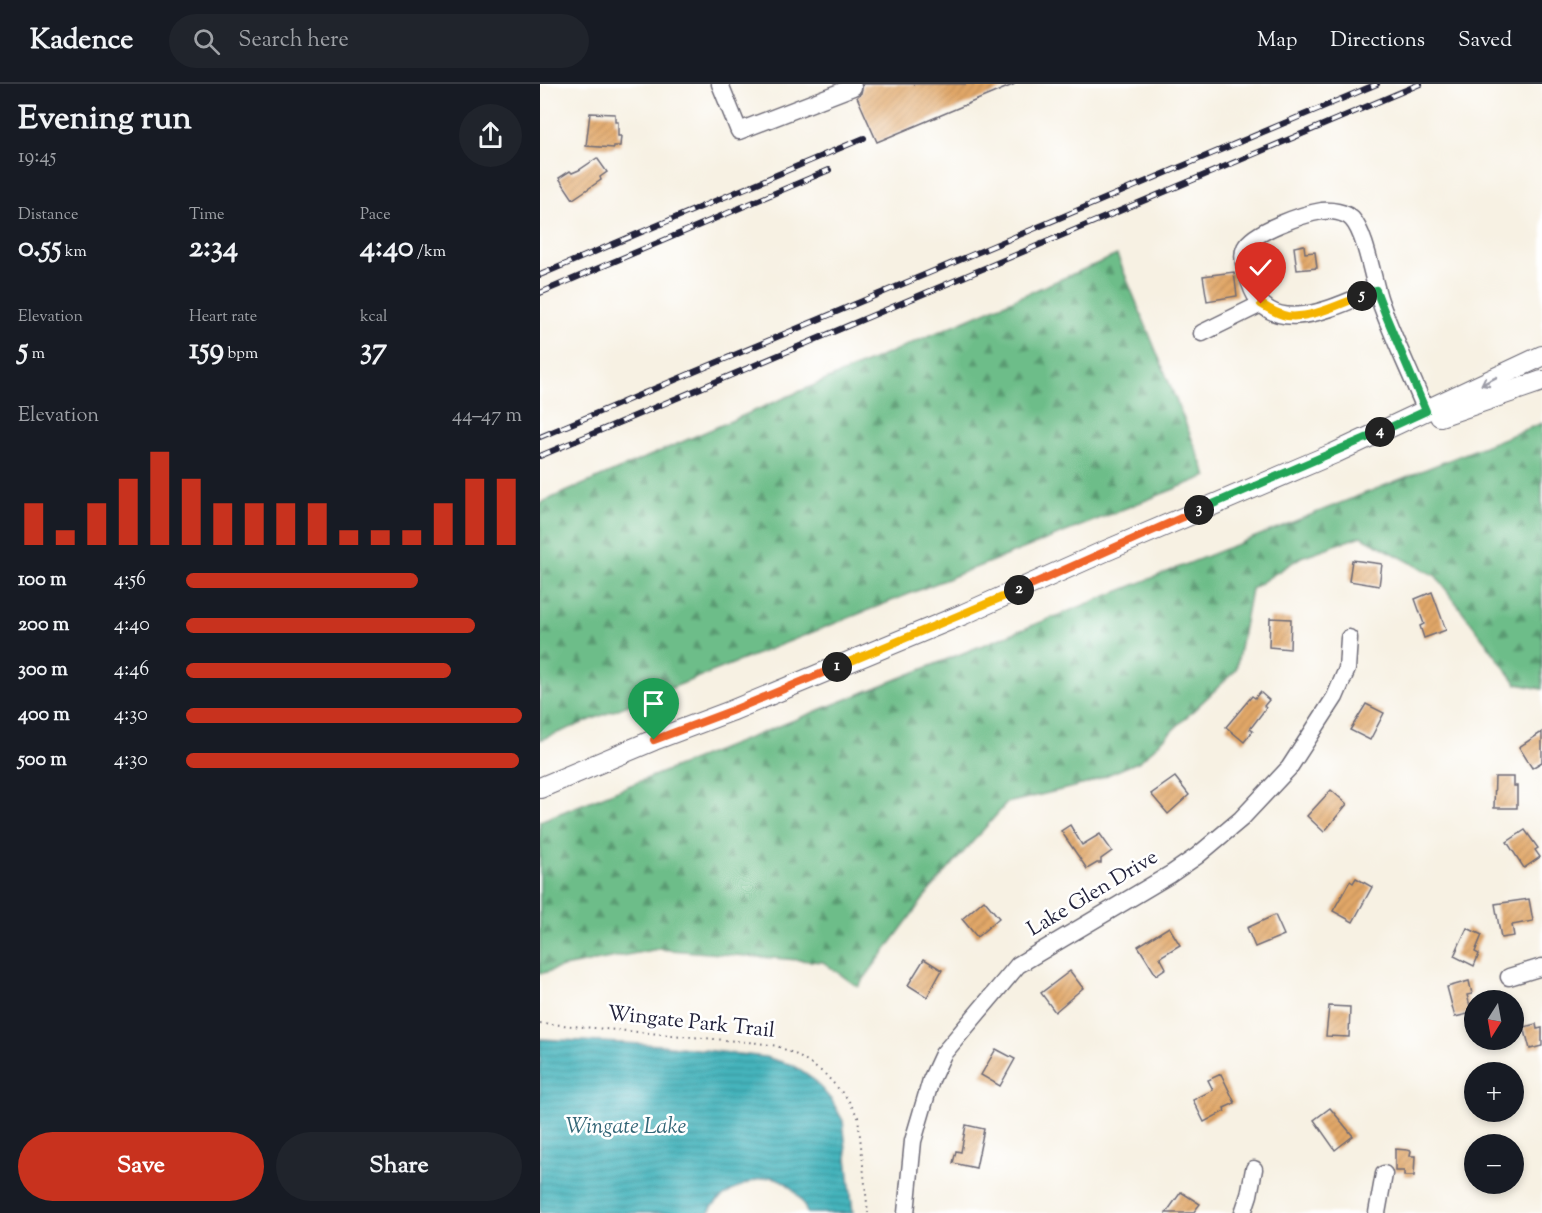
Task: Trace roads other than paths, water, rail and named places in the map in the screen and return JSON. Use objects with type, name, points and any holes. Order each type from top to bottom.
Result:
[{"type":"main road","points":[[540,788],[964,614],[1335,453],[1542,356]]},
{"type":"main road","points":[[1335,453],[1542,381]]},
{"type":"street","points":[[720,84],[739,130],[853,87]]},
{"type":"street","points":[[1376,290],[1323,311],[1301,316],[1276,313],[1261,304],[1251,286],[1243,257],[1244,249],[1264,231],[1322,211],[1341,213],[1353,220],[1372,270],[1376,290],[1426,411]]},
{"type":"street","points":[[1202,333],[1261,304]]},
{"type":"street","name":"Lake Glen Drive","points":[[906,1213],[912,1141],[931,1080],[943,1054],[1018,965],[1197,856],[1241,819],[1289,768],[1335,697],[1347,669],[1349,638]]},
{"type":"street","points":[[1509,977],[1542,967]]},
{"type":"street","points":[[1243,1213],[1254,1169]]},
{"type":"street","points":[[1377,1213],[1384,1174]]},
{"type":"water","name":"Wingate Lake","points":[[540,1039],[661,1045],[765,1057],[792,1065],[814,1080],[832,1101],[843,1121],[853,1213],[807,1213],[799,1197],[791,1188],[781,1180],[769,1177],[749,1183],[728,1194],[712,1207],[709,1213],[540,1213]]},
{"type":"railway","points":[[540,437],[1377,84]]},
{"type":"railway","points":[[540,456],[1420,84]]},
{"type":"railway","points":[[540,275],[864,138]]},
{"type":"railway","points":[[540,293],[829,170]]}]
